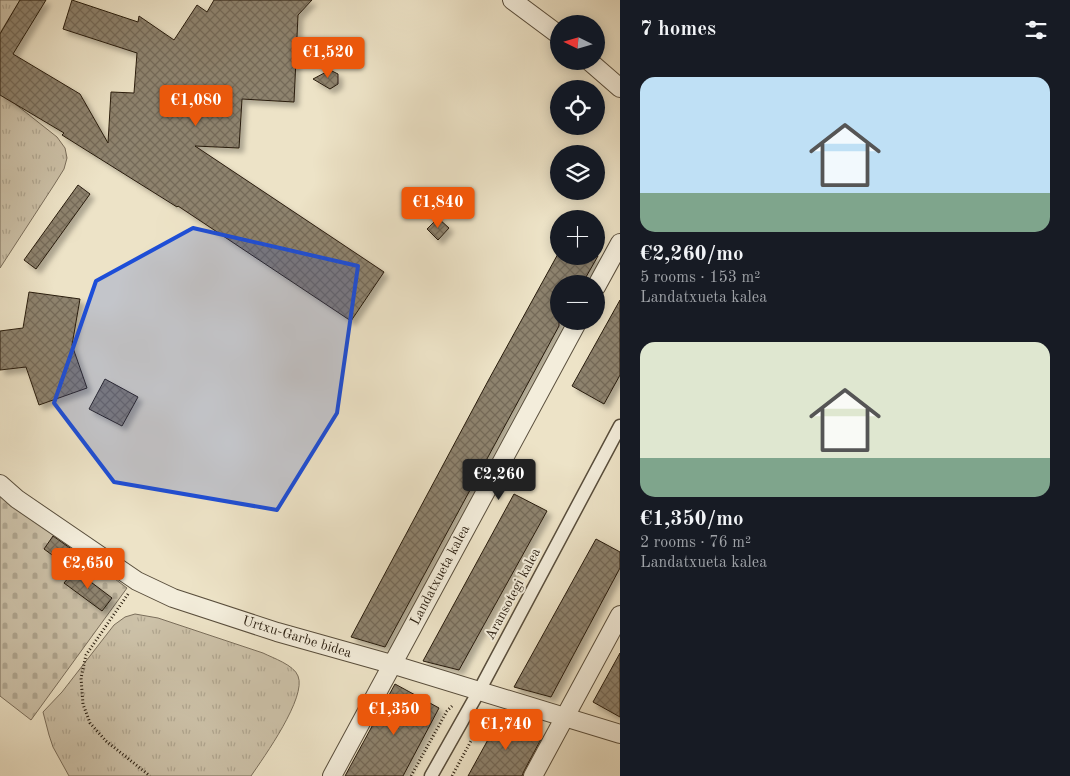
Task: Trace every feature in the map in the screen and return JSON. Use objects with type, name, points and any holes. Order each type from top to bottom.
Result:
[{"type":"street","points":[[512,0],[550,28]]},
{"type":"street","points":[[599,70],[620,88]]},
{"type":"street","points":[[603,275],[620,243]]},
{"type":"street","name":"Landatxueta kalea","points":[[332,776],[573,330]]},
{"type":"street","name":"Aransotegi kalea","points":[[432,776],[620,426]]},
{"type":"street","name":"Urtxu-Garbe bidea","points":[[0,484],[17,499],[137,580],[173,598],[277,632],[392,664],[620,734]]},
{"type":"street","points":[[533,776],[620,615]]},
{"type":"path","points":[[137,580],[86,655],[81,678],[83,704],[90,723],[106,741],[150,776]]},
{"type":"highlighted area","points":[[193,228],[358,266],[337,413],[277,510],[114,482],[54,403],[96,281]]},
{"type":"green space","points":[[0,0],[20,0],[0,33]]},
{"type":"green space","points":[[0,92],[57,137],[65,148],[67,158],[64,169],[0,268]]},
{"type":"green space","points":[[0,493],[127,588],[31,720],[0,696]]},
{"type":"green space","points":[[135,614],[158,618],[263,653],[283,662],[296,672],[299,686],[291,712],[251,776],[69,776],[53,747],[43,712],[62,692],[114,625],[125,617]]},
{"type":"building","points":[[20,0],[46,0],[13,54],[80,94],[108,143],[111,92],[134,93],[137,53],[63,29],[72,0],[138,22],[139,16],[174,40],[197,5],[207,12],[214,0],[312,0],[298,15],[294,102],[242,99],[239,148],[195,146],[384,272],[351,321],[178,206],[62,135],[64,133],[0,95],[0,34]]},
{"type":"building","points":[[330,70],[338,74],[338,84],[330,89],[313,79]]},
{"type":"building","points":[[78,185],[90,194],[36,269],[24,260]]},
{"type":"building","points":[[438,218],[449,228],[438,240],[427,229]]},
{"type":"building","points":[[552,265],[593,265],[587,275],[550,275],[550,330],[557,330],[385,647],[351,637]]},
{"type":"building","points":[[29,292],[80,299],[72,345],[87,388],[39,405],[26,367],[0,370],[0,331],[23,328]]},
{"type":"building","points":[[620,300],[620,375],[604,404],[572,386],[603,330],[605,330]]},
{"type":"building","points":[[105,379],[138,397],[122,426],[89,409]]},
{"type":"building","points":[[514,494],[547,511],[459,670],[423,661]]},
{"type":"building","points":[[53,536],[80,555],[70,568],[44,549]]},
{"type":"building","points":[[596,539],[620,552],[620,568],[551,697],[514,687]]},
{"type":"building","points":[[75,570],[112,598],[102,611],[64,583]]},
{"type":"building","points":[[620,653],[620,717],[593,702]]},
{"type":"building","points":[[395,684],[439,708],[403,776],[345,776]]},
{"type":"building","points":[[501,716],[541,739],[522,776],[468,776]]}]
